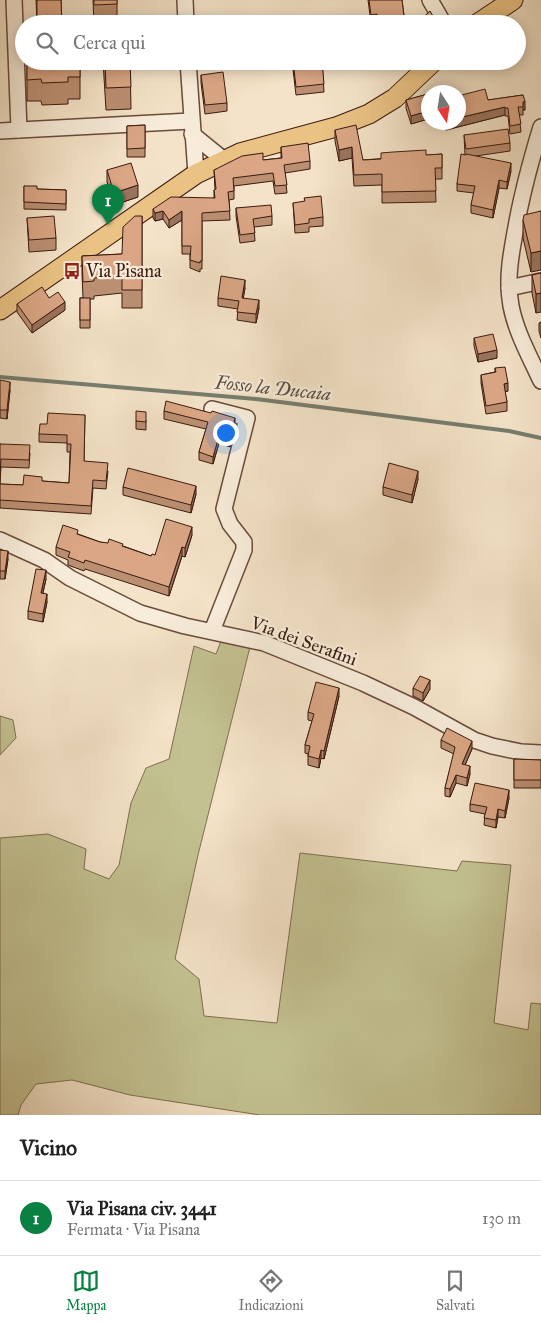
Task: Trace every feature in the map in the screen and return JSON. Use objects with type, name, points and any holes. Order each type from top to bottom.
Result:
[{"type":"main road","points":[[490,15],[512,0]]},
{"type":"main road","points":[[0,310],[196,174],[240,153],[336,127],[369,114],[395,98],[425,70]]},
{"type":"street","points":[[14,0],[15,26]]},
{"type":"street","points":[[185,0],[186,15]]},
{"type":"street","points":[[430,0],[439,15]]},
{"type":"street","points":[[17,70],[19,130]]},
{"type":"street","points":[[189,70],[196,174]]},
{"type":"street","points":[[0,131],[192,127],[224,160]]},
{"type":"street","points":[[540,376],[518,329],[511,308],[508,275],[528,167],[541,127]]},
{"type":"street","points":[[518,215],[536,213]]},
{"type":"street","points":[[509,288],[541,281]]},
{"type":"street","points":[[212,409],[247,418],[224,509],[230,524],[244,542],[244,550],[212,631]]},
{"type":"street","name":"Via dei Serafini","points":[[0,540],[44,560],[70,578],[140,613],[185,626],[264,643],[414,707],[474,740],[521,752],[541,753]]},
{"type":"shaded area","points":[[223,636],[251,643],[198,855],[175,959],[199,979],[204,1016],[277,1023],[300,853],[457,871],[462,861],[511,865],[494,1023],[528,1030],[531,1003],[541,1004],[541,1115],[260,1115],[130,1095],[72,1080],[36,1084],[21,1105],[18,1115],[0,1115],[0,838],[48,834],[86,849],[84,869],[109,879],[119,865],[131,803],[146,768],[169,759],[194,646],[216,654]]},
{"type":"shaded area","points":[[0,716],[13,720],[16,738],[0,755]]},
{"type":"building","points":[[37,0],[61,0],[62,15],[37,15]]},
{"type":"building","points":[[94,0],[117,0],[117,4],[94,5]]},
{"type":"building","points":[[369,0],[402,0],[404,15],[371,15]]},
{"type":"building","points":[[27,70],[80,70],[80,77],[68,77],[68,82],[42,83],[41,79],[27,80]]},
{"type":"building","points":[[105,70],[130,70],[131,87],[106,88]]},
{"type":"building","points":[[294,70],[323,70],[324,84],[296,87]]},
{"type":"building","points":[[223,72],[227,103],[205,105],[201,75]]},
{"type":"building","points":[[485,89],[488,100],[523,95],[525,101],[523,102],[523,107],[518,107],[521,124],[510,126],[508,108],[505,107],[466,116],[466,94]]},
{"type":"building","points":[[421,96],[421,113],[411,116],[406,100]]},
{"type":"building","points":[[145,125],[145,148],[127,149],[127,126]]},
{"type":"building","points":[[356,125],[363,160],[381,159],[381,153],[393,152],[426,150],[426,155],[442,154],[442,168],[435,168],[436,191],[382,192],[382,174],[354,175],[352,147],[339,150],[335,130]]},
{"type":"building","points":[[508,129],[510,143],[466,149],[464,135]]},
{"type":"building","points":[[308,143],[310,161],[284,165],[287,185],[275,186],[273,173],[233,178],[234,191],[228,192],[230,211],[202,213],[202,261],[200,263],[190,260],[191,246],[182,246],[182,211],[169,220],[163,211],[155,213],[153,209],[171,197],[215,198],[214,170],[242,156],[263,153],[263,160],[282,158],[281,147]]},
{"type":"building","points":[[461,154],[511,163],[507,182],[499,180],[493,210],[471,205],[475,186],[457,184]]},
{"type":"building","points":[[131,163],[138,185],[114,193],[107,170]]},
{"type":"building","points":[[24,186],[37,186],[37,189],[66,190],[66,204],[24,202]]},
{"type":"building","points":[[321,196],[323,217],[309,219],[309,223],[295,225],[293,203],[305,201],[304,198]]},
{"type":"building","points":[[271,205],[272,216],[253,219],[255,233],[240,235],[236,208]]},
{"type":"building","points":[[541,211],[541,251],[531,253],[523,220],[524,215]]},
{"type":"building","points":[[54,216],[56,238],[29,240],[27,218]]},
{"type":"building","points":[[135,216],[142,216],[142,290],[122,290],[122,276],[94,278],[94,281],[83,282],[82,256],[122,254],[123,227]]},
{"type":"building","points":[[541,273],[541,293],[536,294],[532,275]]},
{"type":"building","points":[[221,276],[245,280],[242,298],[259,300],[256,314],[237,312],[239,301],[218,298]]},
{"type":"building","points":[[42,287],[49,298],[58,292],[65,302],[32,325],[17,304]]},
{"type":"building","points":[[80,298],[90,298],[90,320],[80,320]]},
{"type":"building","points":[[493,334],[497,350],[478,354],[474,338]]},
{"type":"building","points":[[505,367],[508,383],[504,384],[507,402],[486,406],[481,375],[496,372],[495,368]]},
{"type":"building","points":[[0,380],[10,382],[7,410],[0,410]]},
{"type":"building","points":[[166,401],[235,418],[230,439],[219,436],[213,457],[199,452],[208,422],[164,411]]},
{"type":"building","points":[[136,411],[146,412],[146,422],[136,421]]},
{"type":"building","points":[[48,413],[85,415],[84,461],[108,463],[106,481],[93,480],[91,506],[0,500],[0,484],[23,485],[24,475],[42,477],[42,481],[69,483],[71,444],[67,444],[67,435],[39,434],[40,424],[47,424]]},
{"type":"building","points":[[0,444],[30,445],[29,460],[1,459],[0,476]]},
{"type":"building","points":[[389,463],[418,471],[412,495],[383,487]]},
{"type":"building","points":[[128,468],[196,486],[191,505],[123,487]]},
{"type":"building","points":[[166,519],[192,527],[185,548],[182,547],[169,587],[85,560],[84,563],[68,557],[70,552],[56,547],[63,525],[78,530],[77,534],[100,542],[108,543],[109,539],[123,544],[122,546],[151,556],[152,554],[155,555]]},
{"type":"building","points":[[0,550],[8,551],[5,571],[0,571]]},
{"type":"building","points":[[36,569],[46,570],[41,593],[47,594],[43,614],[28,611]]},
{"type":"building","points":[[420,676],[430,680],[423,693],[413,688]]},
{"type":"building","points":[[316,682],[339,688],[324,751],[321,750],[319,759],[308,756],[310,746],[305,745],[314,714],[308,712]]},
{"type":"building","points":[[447,728],[472,741],[462,764],[470,766],[467,778],[456,775],[450,789],[445,788],[455,747],[441,740]]},
{"type":"building","points":[[514,759],[541,760],[541,780],[514,780]]},
{"type":"building","points":[[475,783],[509,790],[505,811],[498,809],[496,820],[484,818],[487,807],[470,804]]},
{"type":"waterway","name":"Fosso la Ducaia","points":[[0,377],[256,399],[509,431],[541,438]]},
{"type":"place","name":"Via Pisana civ. 3441","points":[[108,225]]},
{"type":"place","name":"Via Pisana","points":[[72,271]]}]
